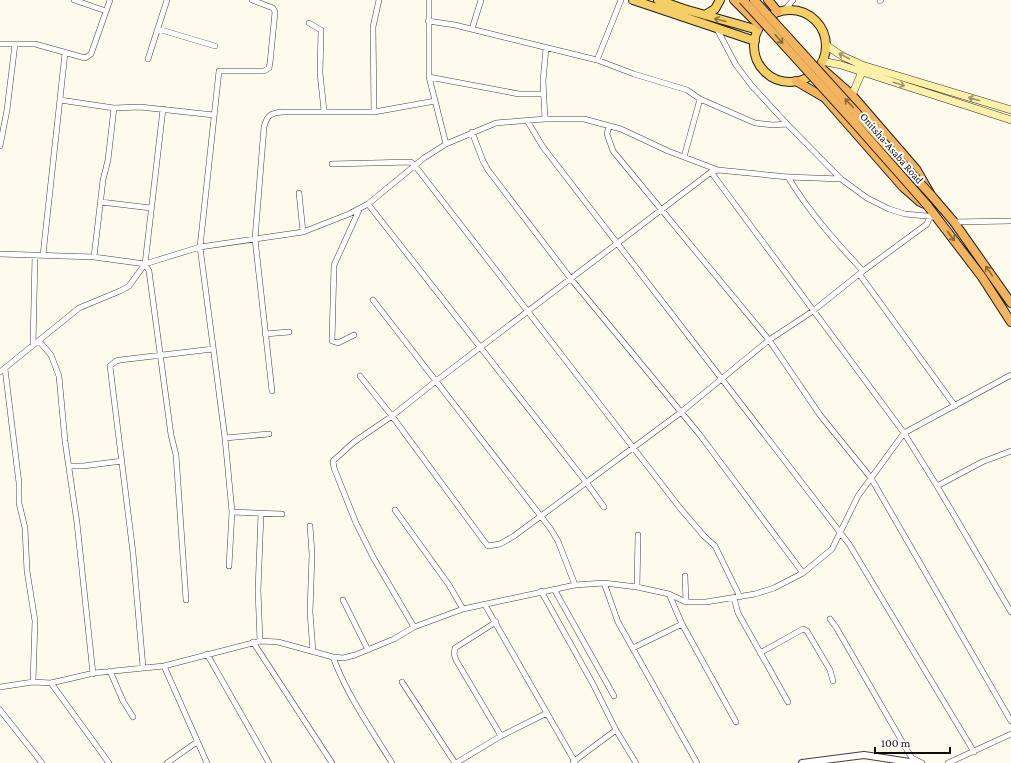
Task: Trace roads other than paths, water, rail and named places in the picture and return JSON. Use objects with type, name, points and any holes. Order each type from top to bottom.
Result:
[{"type":"highway","points":[[734,0],[759,28]]},
{"type":"highway","name":"Onitsha-Asaba Road","points":[[743,0],[843,109],[927,205],[933,217],[982,276],[1011,322]]},
{"type":"highway","points":[[754,0],[954,222],[1010,301]]},
{"type":"highway","points":[[768,0],[781,11]]},
{"type":"highway","points":[[821,64],[852,95],[916,169],[931,195]]},
{"type":"highway","points":[[796,81],[824,98],[903,187],[920,202],[927,205]]},
{"type":"main road","points":[[633,0],[661,4],[759,28]]},
{"type":"main road","points":[[705,15],[715,9],[720,0]]},
{"type":"main road","points":[[661,4],[717,29],[755,41]]},
{"type":"main road","points":[[781,11],[800,12],[810,17],[822,29],[826,45],[821,64],[812,74],[796,81],[780,80],[765,71],[756,57],[755,41],[759,28],[768,17],[781,11]]},
{"type":"main road","points":[[826,45],[862,64],[1011,110]]},
{"type":"main road","points":[[821,64],[841,65],[1011,120]]},
{"type":"main road","points":[[852,95],[862,72]]},
{"type":"street","points":[[74,0],[106,11]]},
{"type":"street","points":[[0,44],[35,44],[85,58],[88,56],[110,0]]},
{"type":"street","points":[[148,59],[167,0]]},
{"type":"street","points":[[230,566],[232,512],[225,438],[200,246],[219,70],[264,71],[269,68],[275,12],[273,8],[252,0]]},
{"type":"street","points":[[374,112],[373,27],[379,0]]},
{"type":"street","points":[[429,0],[429,77],[446,144]]},
{"type":"street","points":[[472,29],[481,0]]},
{"type":"street","points":[[597,60],[621,0]]},
{"type":"street","points":[[781,11],[793,0]]},
{"type":"street","points":[[428,21],[472,29],[597,60],[634,74],[687,90],[700,99],[755,123],[774,125],[787,124]]},
{"type":"street","points":[[309,23],[321,30],[320,73],[324,111]]},
{"type":"street","points":[[158,29],[215,46]]},
{"type":"street","points":[[360,376],[392,416],[488,546],[500,544],[514,536],[680,414],[769,340],[813,311],[861,273],[928,224],[933,217],[905,214],[880,206],[841,179],[752,86],[736,65],[717,29]]},
{"type":"street","points":[[0,146],[7,110],[15,44]]},
{"type":"street","points":[[545,119],[542,81],[546,48]]},
{"type":"street","points":[[43,254],[66,53]]},
{"type":"street","points":[[429,77],[519,94],[543,94]]},
{"type":"street","points":[[684,157],[700,99]]},
{"type":"street","points":[[60,100],[114,108],[140,107],[214,114]]},
{"type":"street","points":[[272,391],[255,239],[264,127],[267,116],[271,113],[282,112],[374,112],[435,101]]},
{"type":"street","points":[[94,257],[103,180],[108,167],[114,108]]},
{"type":"street","points":[[0,372],[79,308],[129,286],[145,264],[163,109]]},
{"type":"street","points":[[0,254],[43,254],[94,257],[145,264],[200,246],[303,232],[368,204],[424,158],[446,144],[496,123],[528,122],[545,119],[584,120],[620,129],[718,170],[788,177],[841,179]]},
{"type":"street","points":[[528,122],[544,147],[849,544],[974,752]]},
{"type":"street","points":[[609,126],[607,134],[613,151],[769,340],[820,415],[872,478],[1011,721]]},
{"type":"street","points":[[472,132],[485,166],[571,279],[680,414],[700,435],[803,573]]},
{"type":"street","points":[[332,164],[411,162],[416,166],[680,508],[704,536],[715,546],[740,597]]},
{"type":"street","points":[[414,627],[373,557],[356,523],[334,468],[333,461],[354,442],[392,416],[712,172],[718,170]]},
{"type":"street","points":[[712,172],[904,433],[1011,612]]},
{"type":"street","points":[[788,177],[804,204],[861,273],[955,406]]},
{"type":"street","points":[[299,193],[303,232]]},
{"type":"street","points":[[101,202],[151,208]]},
{"type":"street","points":[[368,204],[604,507]]},
{"type":"street","points":[[354,335],[338,342],[332,341],[333,269],[360,208]]},
{"type":"street","points":[[954,222],[1011,221]]},
{"type":"street","points":[[34,344],[35,255]]},
{"type":"street","points":[[145,264],[149,271],[171,435],[176,455],[186,600]]},
{"type":"street","points":[[373,300],[558,541],[575,585]]},
{"type":"street","points":[[265,334],[288,332]]},
{"type":"street","points":[[39,341],[51,355],[59,376],[77,523],[93,674]]},
{"type":"street","points":[[143,667],[133,553],[110,366],[116,361],[214,349]]},
{"type":"street","points":[[5,368],[19,483],[19,503],[26,528],[27,571],[35,621],[33,682]]},
{"type":"street","points":[[0,687],[33,682],[52,683],[110,671],[164,666],[260,641],[278,642],[333,657],[355,655],[394,639],[414,627],[463,609],[541,591],[575,585],[604,583],[637,587],[669,594],[686,602],[706,602],[755,594],[774,588],[803,573],[832,549],[839,532],[858,496],[904,433],[1011,375]]},
{"type":"street","points":[[225,438],[269,434]]},
{"type":"street","points":[[937,486],[982,462],[1011,451]]},
{"type":"street","points":[[69,466],[83,466],[122,461]]},
{"type":"street","points":[[395,510],[449,585],[463,609]]},
{"type":"street","points":[[232,512],[282,514]]},
{"type":"street","points":[[260,641],[258,590],[261,514]]},
{"type":"street","points":[[310,526],[312,554],[310,612],[312,652]]},
{"type":"street","points":[[637,587],[638,535]]},
{"type":"street","points":[[685,576],[686,602]]},
{"type":"street","points":[[604,583],[618,622],[697,763]]},
{"type":"street","points":[[554,589],[614,696]]},
{"type":"street","points":[[541,591],[593,684],[616,730],[636,763]]},
{"type":"street","points":[[669,594],[682,624],[736,722]]},
{"type":"street","points":[[734,598],[738,613],[788,702]]},
{"type":"street","points":[[343,600],[368,650]]},
{"type":"street","points":[[485,605],[574,762],[616,730]]},
{"type":"street","points":[[830,618],[912,758],[922,763]]},
{"type":"street","points":[[496,622],[455,648],[454,654],[456,660],[501,736]]},
{"type":"street","points":[[633,648],[682,624]]},
{"type":"street","points":[[760,653],[803,629],[806,631],[830,670],[833,681]]},
{"type":"street","points":[[253,642],[332,763]]},
{"type":"street","points":[[207,654],[269,763]]},
{"type":"street","points":[[333,657],[339,674],[351,696],[392,763]]},
{"type":"street","points":[[164,666],[206,763]]},
{"type":"street","points":[[110,671],[123,701],[133,717]]},
{"type":"street","points":[[402,682],[456,763],[501,736],[547,713]]},
{"type":"street","points":[[52,683],[109,763]]},
{"type":"street","points":[[0,710],[42,763]]},
{"type":"street","points":[[948,763],[1011,734]]},
{"type":"street","points":[[167,763],[197,742]]},
{"type":"street","points":[[802,763],[864,755],[914,763]]}]
